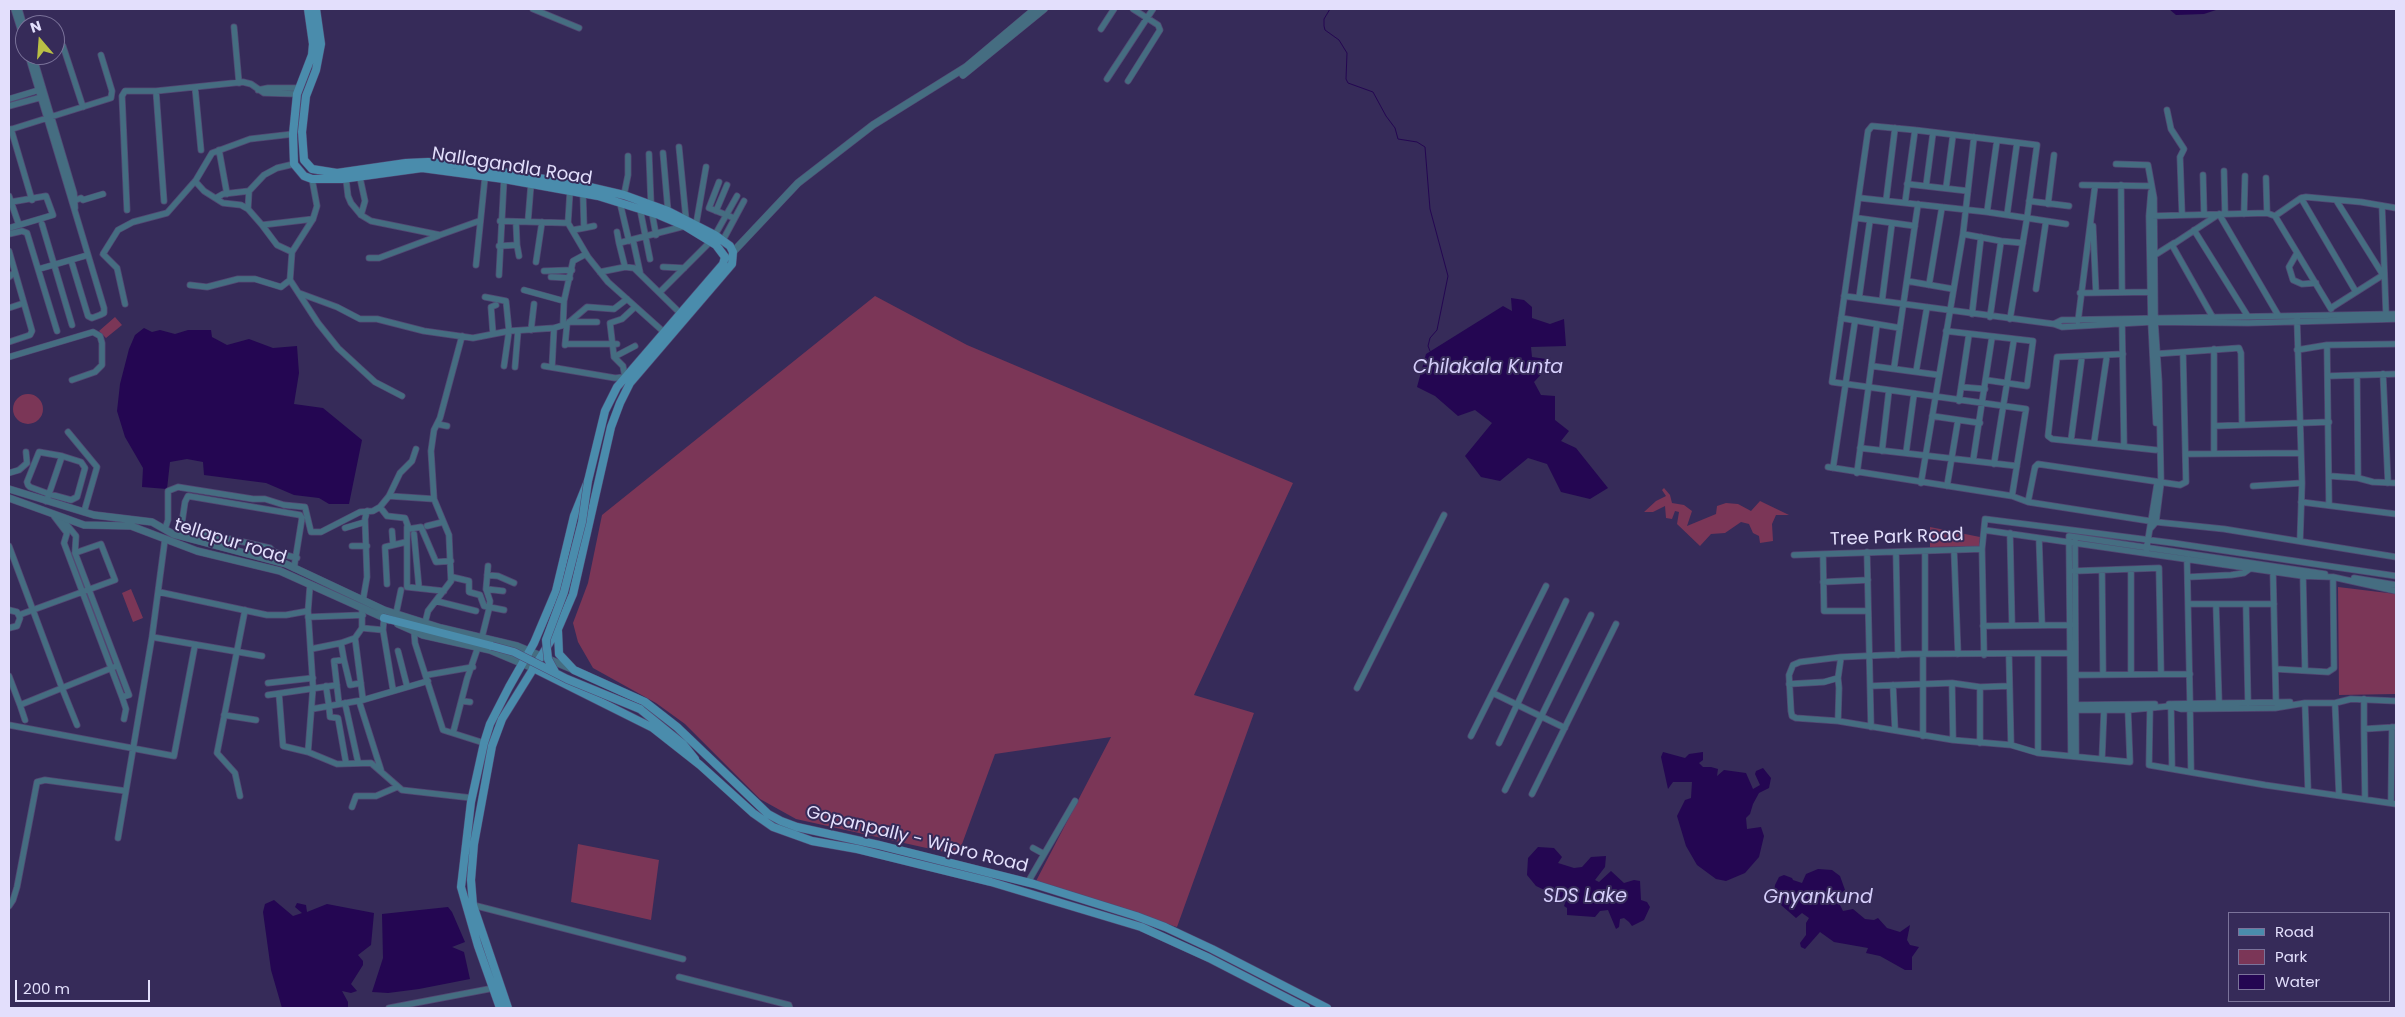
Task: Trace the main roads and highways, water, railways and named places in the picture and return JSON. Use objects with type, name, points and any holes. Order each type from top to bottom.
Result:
[{"type":"main road","name":"Nallagandla Road","points":[[308,9],[313,44],[312,55],[298,91],[293,134],[294,164],[300,173],[312,180],[346,179],[360,178],[428,162],[471,167],[581,185],[622,199],[640,209],[696,225],[713,238],[725,257],[723,264],[681,314],[667,335]]},
{"type":"main road","name":"Nallagandla Road","points":[[316,9],[321,44],[316,70],[306,96],[302,132],[304,160],[312,169],[337,173],[406,166],[504,179],[583,194],[622,199],[650,204],[668,211],[713,238],[723,240],[733,252],[732,264],[667,335]]},
{"type":"main road","points":[[555,672],[548,659],[546,640],[564,592],[582,522],[588,481],[603,416],[625,377],[667,335]]},
{"type":"main road","points":[[508,1008],[474,905],[471,880],[474,844],[492,746],[502,719],[558,629],[573,594],[611,427],[620,403],[630,383],[667,335]]},
{"type":"main road","points":[[500,1008],[478,946],[461,886],[472,798],[484,743],[505,694],[530,651],[556,591],[574,516],[588,481]]},
{"type":"main road","name":"Gopanpally - Wipro Road","points":[[384,618],[514,652],[640,709],[684,744],[700,765]]},
{"type":"main road","name":"Gopanpally - Wipro Road","points":[[558,629],[559,654],[574,670],[645,702],[677,727],[768,814],[797,827],[1028,882],[1153,923],[1212,949],[1327,1008]]},
{"type":"main road","name":"Gopanpally - Wipro Road","points":[[533,668],[653,728],[700,765],[765,823],[798,837],[894,857],[1020,890],[1141,927],[1209,958],[1306,1008]]},
{"type":"main road","points":[[843,847],[846,838]]},
{"type":"main road","points":[[1149,932],[1153,923]]},
{"type":"water","points":[[2169,9],[2219,9],[2204,14],[2176,15]]},
{"type":"water","name":"Chilakala Kunta","points":[[1511,298],[1524,300],[1532,307],[1532,318],[1550,324],[1564,319],[1566,346],[1531,347],[1532,357],[1546,359],[1549,366],[1534,382],[1541,395],[1555,396],[1555,420],[1569,431],[1561,441],[1576,448],[1608,488],[1590,499],[1561,492],[1547,464],[1528,458],[1500,481],[1481,477],[1465,456],[1492,423],[1475,410],[1458,416],[1435,396],[1417,387],[1426,354],[1503,306],[1512,311]]},
{"type":"water","points":[[144,328],[152,332],[160,330],[175,334],[188,330],[211,330],[212,337],[227,345],[249,339],[273,348],[297,346],[299,373],[294,404],[323,408],[362,440],[349,504],[329,504],[319,498],[294,495],[266,483],[204,475],[203,462],[187,459],[170,462],[167,489],[142,487],[143,468],[125,437],[117,411],[120,384],[129,349],[135,335]]},
{"type":"water","points":[[1663,752],[1685,758],[1689,754],[1703,752],[1703,760],[1699,763],[1703,767],[1718,769],[1717,776],[1724,770],[1746,773],[1753,789],[1760,785],[1755,774],[1756,771],[1763,768],[1771,778],[1769,788],[1759,793],[1750,814],[1746,818],[1747,829],[1761,827],[1764,836],[1759,857],[1745,873],[1726,881],[1716,879],[1697,865],[1686,846],[1677,816],[1685,800],[1691,798],[1692,782],[1673,782],[1668,789],[1661,757]]},
{"type":"water","name":"SDS Lake","points":[[1538,847],[1554,848],[1562,857],[1558,863],[1574,868],[1582,867],[1591,857],[1606,856],[1605,867],[1595,880],[1599,882],[1611,871],[1624,883],[1634,880],[1640,881],[1641,900],[1647,902],[1650,907],[1644,920],[1632,926],[1624,918],[1620,919],[1619,927],[1616,929],[1608,910],[1600,911],[1595,917],[1567,915],[1567,908],[1564,906],[1566,900],[1536,886],[1527,875],[1528,858]]},
{"type":"water","name":"Gnyankund","points":[[1818,869],[1832,870],[1840,876],[1845,890],[1840,894],[1839,903],[1843,911],[1853,909],[1865,919],[1874,920],[1878,918],[1887,928],[1900,932],[1910,925],[1907,940],[1910,945],[1919,947],[1912,957],[1912,970],[1905,970],[1880,956],[1866,953],[1868,948],[1834,942],[1820,932],[1805,949],[1801,947],[1800,943],[1806,935],[1806,923],[1809,918],[1802,913],[1796,918],[1781,905],[1774,893],[1775,885],[1779,877],[1784,875],[1802,883],[1806,874]]},
{"type":"water","points":[[274,900],[293,916],[302,913],[295,907],[297,903],[306,905],[307,912],[327,904],[374,913],[371,945],[358,955],[363,961],[363,965],[351,984],[357,991],[351,993],[342,991],[348,1002],[348,1008],[282,1008],[271,970],[263,912],[265,904]]},
{"type":"water","points":[[448,907],[465,942],[452,947],[464,952],[470,979],[419,989],[388,993],[372,992],[383,958],[382,914]]},
{"type":"waterway","points":[[1330,9],[1324,19],[1324,26],[1325,30],[1339,40],[1347,53],[1346,79],[1348,83],[1373,92],[1395,128],[1398,139],[1417,142],[1425,147],[1430,209],[1448,276],[1437,330],[1430,338],[1428,346],[1430,351]]}]
